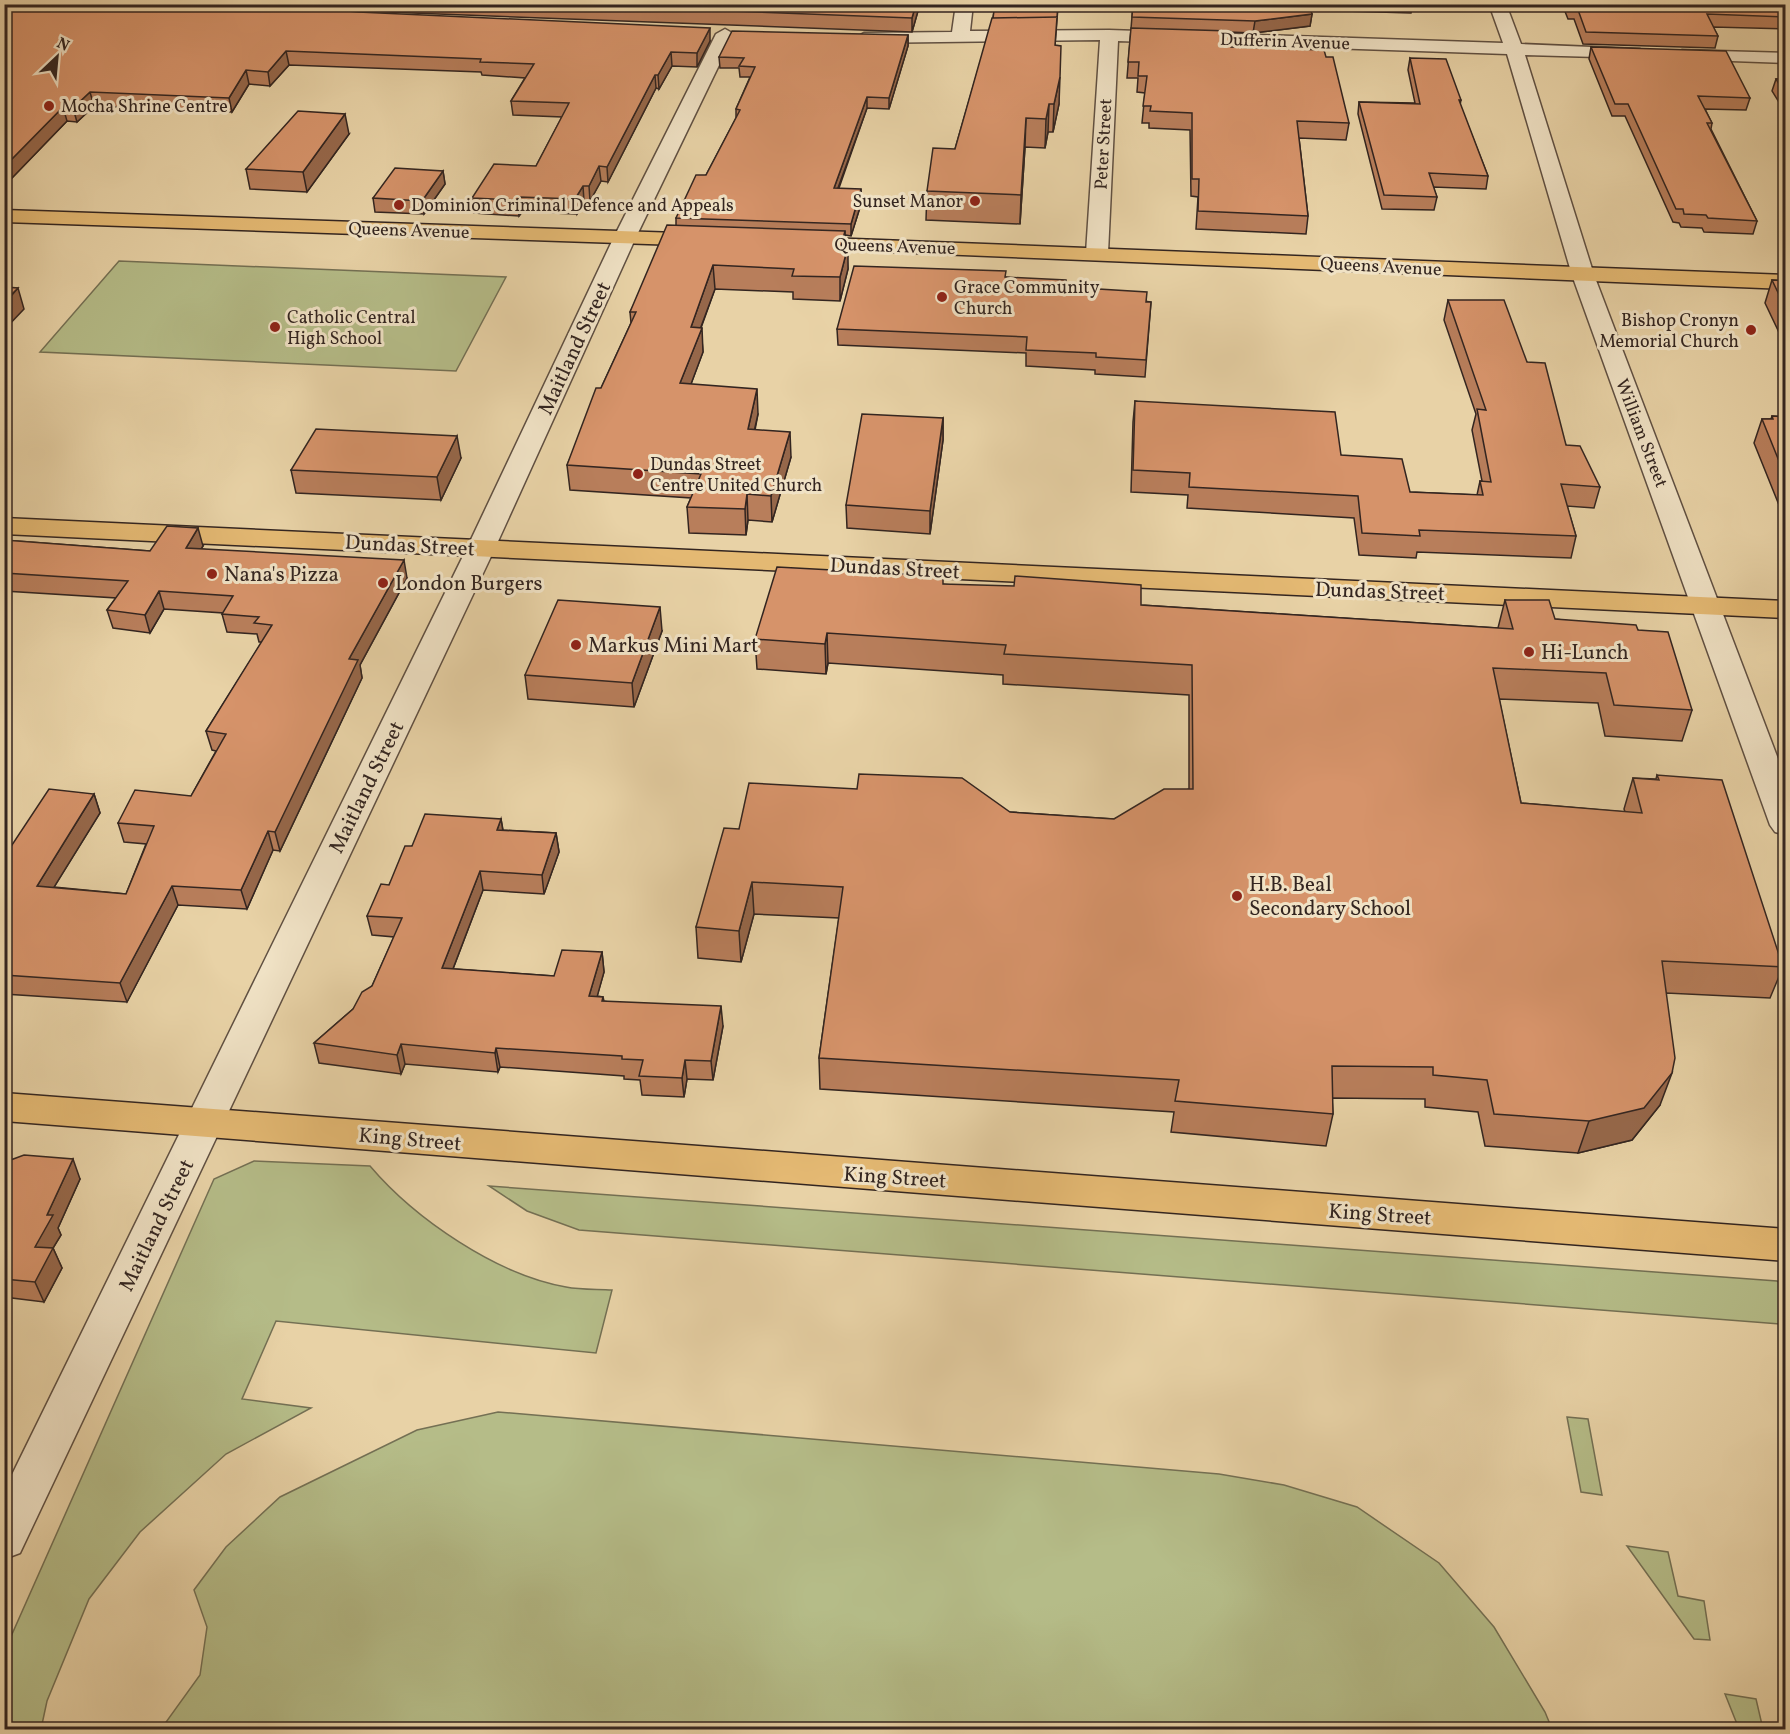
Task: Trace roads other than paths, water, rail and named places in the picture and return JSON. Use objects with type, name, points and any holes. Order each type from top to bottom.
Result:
[{"type":"main road","name":"Queens Avenue","points":[[4,216],[733,241]]},
{"type":"main road","name":"Queens Avenue","points":[[781,242],[1785,282]]},
{"type":"main road","name":"Dundas Street","points":[[4,526],[1785,610]]},
{"type":"main road","name":"King Street","points":[[4,1107],[1785,1245]]},
{"type":"street","points":[[960,38],[965,4]]},
{"type":"street","name":"William Street","points":[[1497,4],[1514,49],[1582,275],[1707,606],[1785,825]]},
{"type":"street","name":"Maitland Street","points":[[4,1539],[481,548],[722,34]]},
{"type":"street","name":"Dufferin Avenue","points":[[842,38],[1109,35],[1785,58]]},
{"type":"street","name":"Peter Street","points":[[1097,253],[1109,35]]},
{"type":"place","name":"Mocha Shrine Centre","points":[[49,106]]},
{"type":"place","name":"Sunset Manor","points":[[975,201]]},
{"type":"place","name":"Dominion Criminal Defence and Appeals","points":[[399,205]]},
{"type":"place","name":"Grace Community Church","points":[[942,297]]},
{"type":"place","name":"Catholic Central High School","points":[[275,327]]},
{"type":"place","name":"Bishop Cronyn Memorial Church","points":[[1751,330]]},
{"type":"place","name":"Dundas Street Centre United Church","points":[[638,474]]},
{"type":"place","name":"Nana's Pizza","points":[[212,574]]},
{"type":"place","name":"London Burgers","points":[[383,583]]},
{"type":"place","name":"Markus Mini Mart","points":[[576,645]]},
{"type":"place","name":"Hi-Lunch","points":[[1529,652]]},
{"type":"place","name":"H.B. Beal Secondary School","points":[[1237,896]]}]
